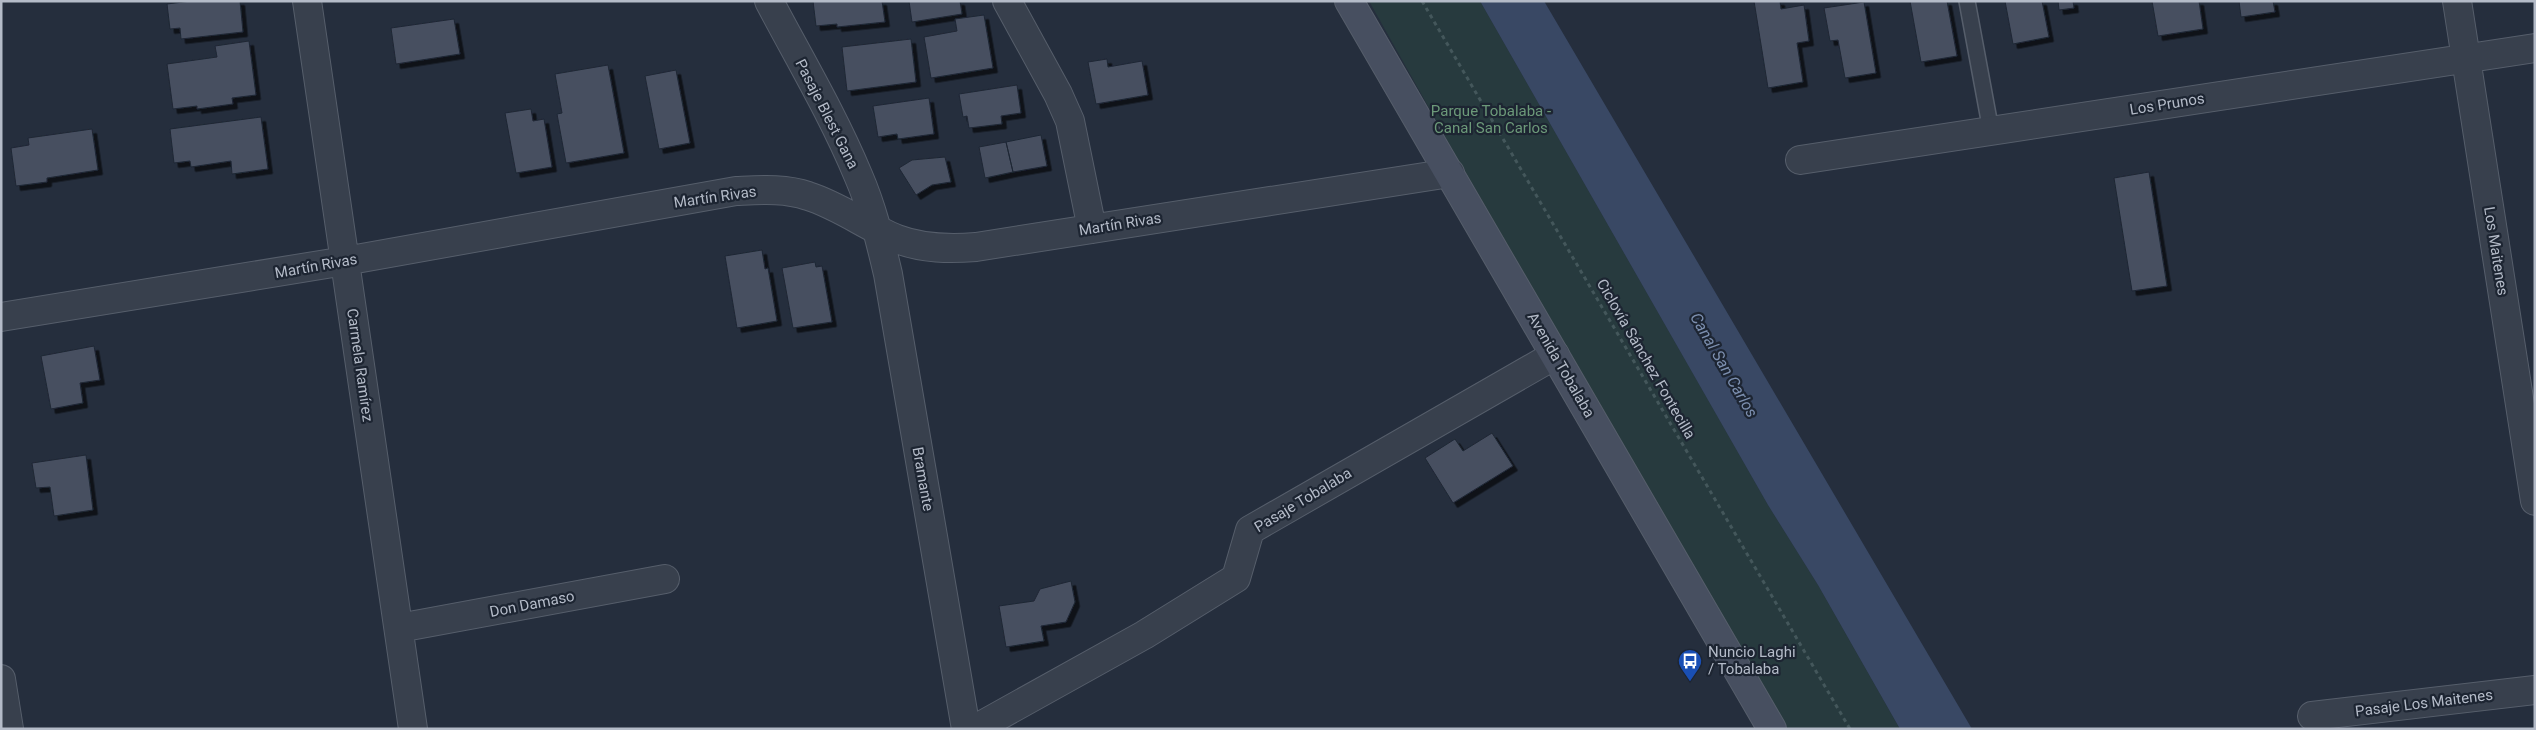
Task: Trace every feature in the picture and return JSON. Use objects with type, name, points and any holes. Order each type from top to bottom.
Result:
[{"type":"main road","name":"Avenida Tobalaba","points":[[1349,1],[1772,729]]},
{"type":"street","name":"Carmela Ramírez","points":[[307,1],[414,729]]},
{"type":"street","name":"Pasaje Blest Gana","points":[[768,1],[836,126],[859,176],[878,230]]},
{"type":"street","points":[[1007,1],[1058,94],[1070,121],[1092,228]]},
{"type":"street","name":"Los Maitenes","points":[[2457,1],[2532,472],[2535,502]]},
{"type":"street","name":"Los Prunos","points":[[1800,160],[2535,48]]},
{"type":"street","name":"Martín Rivas","points":[[1,317],[345,261],[736,191],[760,190],[808,196],[839,208],[899,240],[921,246],[949,249],[1450,173]]},
{"type":"street","name":"Bramante","points":[[878,230],[890,284],[966,729]]},
{"type":"street","name":"Pasaje Tobalaba","points":[[975,729],[1144,635],[1236,578],[1250,530],[1555,355]]},
{"type":"street","name":"Don Damaso","points":[[399,628],[665,579]]},
{"type":"street","name":"Pasaje Los Maitenes","points":[[2312,716],[2535,690]]},
{"type":"lane","points":[[1967,1],[1991,131]]},
{"type":"path","name":"Ciclovía Sánchez Fontecilla","points":[[1422,1],[1850,729]]},
{"type":"green space","name":"Parque Tobalaba - Canal San Carlos","points":[[1369,1],[1480,1],[1768,505],[1818,585],[1900,729],[1788,729],[1451,147]]},
{"type":"water","name":"Canal San Carlos","points":[[1480,1],[1544,1],[1972,729],[1900,729],[1818,585],[1768,505]]},
{"type":"building","points":[[191,1],[240,1],[243,32],[181,39],[180,28],[170,29],[167,4]]},
{"type":"building","points":[[813,1],[882,1],[885,22],[837,27],[837,24],[816,26]]},
{"type":"building","points":[[909,1],[960,1],[962,14],[912,22]]},
{"type":"building","points":[[1754,1],[1780,1],[1781,9],[1804,5],[1809,41],[1797,43],[1803,82],[1768,88]]},
{"type":"building","points":[[1910,1],[1947,1],[1957,56],[1921,62]]},
{"type":"building","points":[[2005,1],[2042,1],[2049,37],[2013,44]]},
{"type":"building","points":[[2058,1],[2073,1],[2074,8],[2059,10]]},
{"type":"building","points":[[2152,1],[2199,1],[2203,29],[2158,36]]},
{"type":"building","points":[[2239,1],[2273,1],[2275,12],[2241,17]]},
{"type":"building","points":[[1864,2],[1876,73],[1845,78],[1838,40],[1830,41],[1824,8]]},
{"type":"building","points":[[984,15],[993,68],[931,78],[924,37],[957,31],[955,19]]},
{"type":"building","points":[[454,19],[460,54],[396,64],[391,28]]},
{"type":"building","points":[[911,39],[916,82],[847,91],[842,47]]},
{"type":"building","points":[[249,41],[256,95],[232,98],[233,104],[197,109],[197,106],[173,109],[167,64],[217,57],[215,46]]},
{"type":"building","points":[[1107,59],[1108,67],[1142,61],[1148,95],[1096,104],[1088,62]]},
{"type":"building","points":[[608,65],[624,153],[566,163],[557,114],[562,113],[555,74]]},
{"type":"building","points":[[676,70],[690,143],[659,149],[645,76]]},
{"type":"building","points":[[1017,85],[1021,113],[1001,116],[1002,124],[969,128],[967,116],[963,117],[959,94]]},
{"type":"building","points":[[929,98],[934,134],[898,139],[897,134],[878,137],[873,106]]},
{"type":"building","points":[[531,109],[533,121],[544,119],[552,167],[516,173],[505,113]]},
{"type":"building","points":[[261,117],[268,169],[232,174],[231,161],[191,167],[190,161],[174,163],[170,129]]},
{"type":"building","points":[[92,129],[98,170],[47,178],[47,182],[16,186],[11,148],[29,145],[28,138]]},
{"type":"building","points":[[1041,135],[1047,166],[1013,172],[1006,142]]},
{"type":"building","points":[[1006,142],[1013,172],[985,178],[979,147]]},
{"type":"building","points":[[945,157],[951,182],[932,185],[916,195],[899,168],[912,160]]},
{"type":"building","points":[[2149,172],[2167,286],[2132,291],[2114,178]]},
{"type":"building","points":[[762,250],[765,269],[768,268],[777,321],[737,328],[725,256]]},
{"type":"building","points":[[815,262],[816,267],[822,266],[832,322],[793,328],[782,268]]},
{"type":"building","points":[[94,346],[100,380],[80,383],[83,403],[51,409],[41,356]]},
{"type":"building","points":[[1492,433],[1513,466],[1453,503],[1425,458],[1455,439],[1463,451]]},
{"type":"building","points":[[86,455],[93,510],[54,516],[50,487],[36,488],[32,463]]},
{"type":"building","points":[[1071,581],[1075,602],[1066,622],[1041,626],[1044,641],[1006,647],[999,606],[1034,601],[1040,589]]},
{"type":"place","name":"Nuncio Laghi / Tobalaba","points":[[1690,682]]}]
